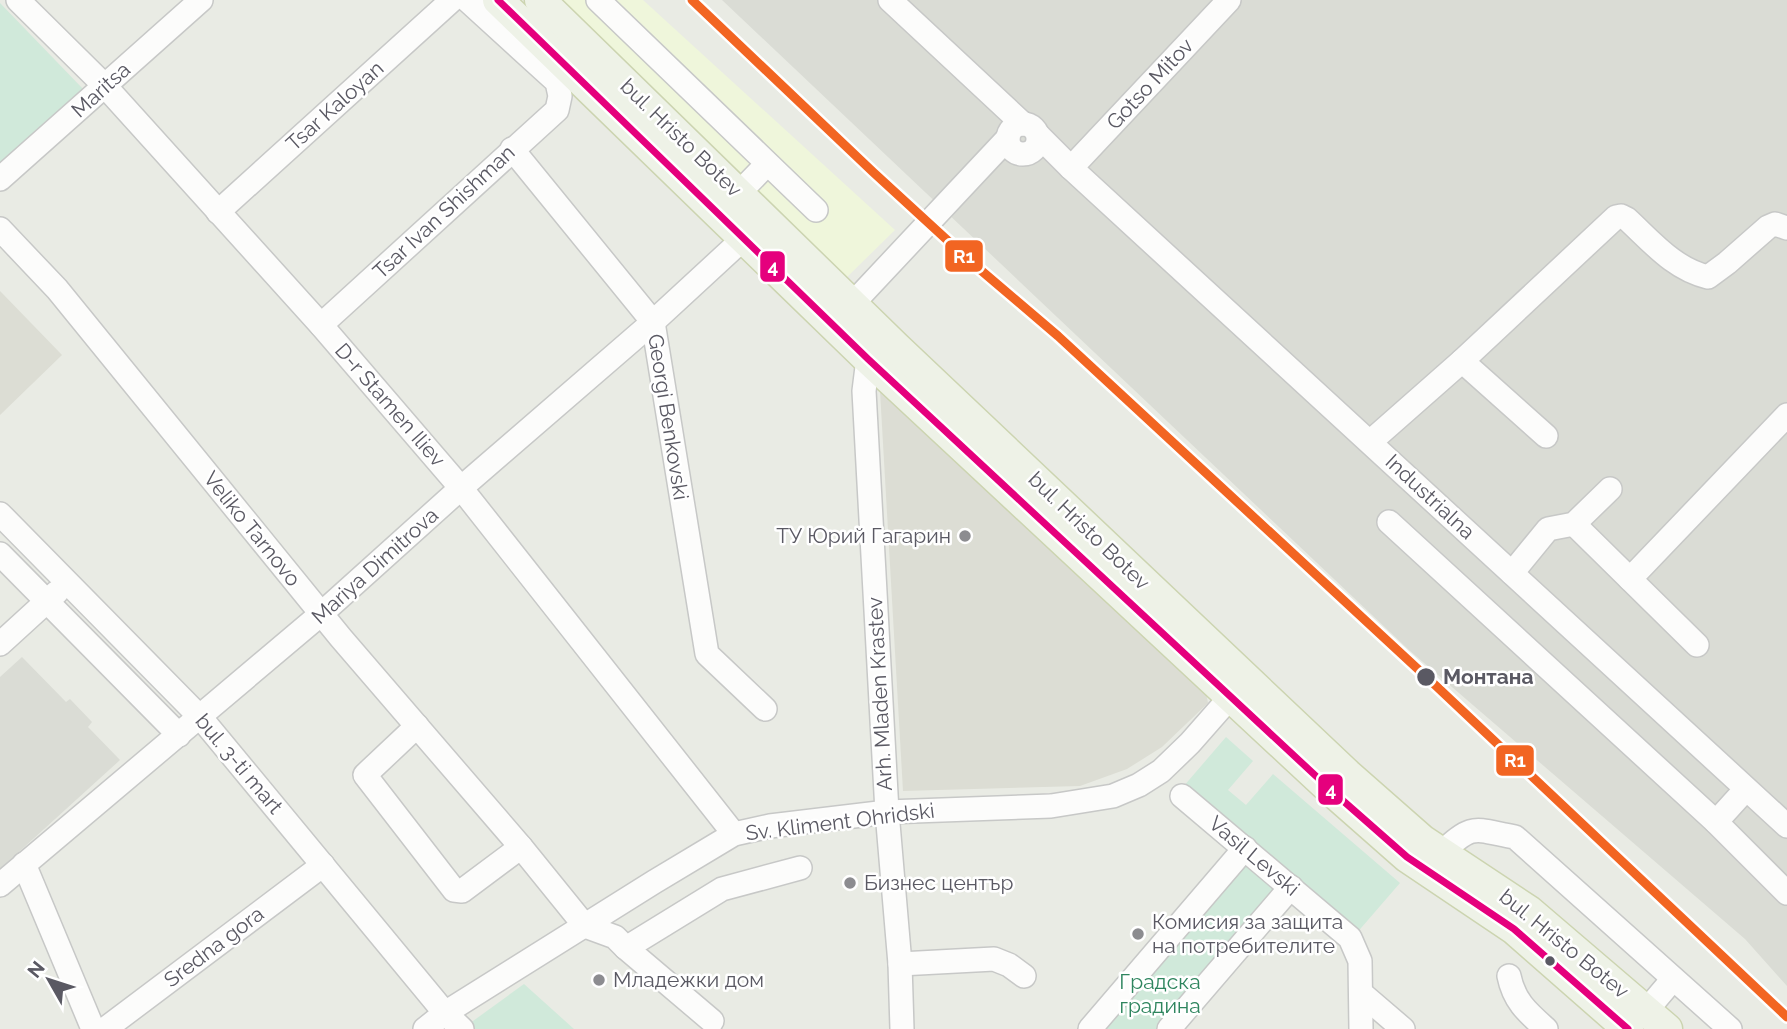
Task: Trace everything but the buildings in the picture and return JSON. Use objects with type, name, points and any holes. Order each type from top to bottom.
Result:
[{"type":"main road","name":"bul. Hristo Botev","points":[[498,0],[743,239],[842,314],[868,359],[1238,689],[1347,774],[1441,853],[1529,911],[1637,1025]]},
{"type":"main road","name":"bul. Hristo Botev","points":[[540,0],[738,194],[842,314],[1238,689],[1407,857],[1514,929],[1637,1025]]},
{"type":"street","name":"D-r Stamen Iliev","points":[[19,0],[105,86],[321,325],[461,488],[734,834]]},
{"type":"street","name":"Maritsa","points":[[0,179],[201,0]]},
{"type":"street","name":"Tsar Kaloyan","points":[[218,212],[452,0]]},
{"type":"street","name":"Tsar Ivan Shishman","points":[[321,325],[557,110],[561,96],[557,82],[467,0]]},
{"type":"street","points":[[598,0],[816,210]]},
{"type":"street","name":"Industrialna","points":[[890,0],[976,79],[1020,140],[1071,168],[1787,826]]},
{"type":"street","name":"Gotso Mitov","points":[[1071,168],[1229,0]]},
{"type":"street","points":[[842,314],[951,199],[1020,140]]},
{"type":"street","name":"Georgi Benkovski","points":[[512,149],[653,322],[707,654],[765,709]]},
{"type":"street","points":[[738,194],[768,164]]},
{"type":"street","points":[[1370,442],[1462,361],[1616,217],[1627,219],[1670,259],[1690,273],[1708,276],[1768,227],[1775,224],[1787,228]]},
{"type":"street","name":"Veliko Tarnovo","points":[[0,229],[57,289],[321,614],[585,926]]},
{"type":"street","name":"Mariya Dimitrova","points":[[0,885],[321,614],[461,488],[653,322],[743,239]]},
{"type":"street","name":"Arh. Mladen Krastev","points":[[868,359],[864,391],[902,1029]]},
{"type":"street","points":[[1462,361],[1546,436]]},
{"type":"street","points":[[1630,579],[1787,415]]},
{"type":"street","points":[[1512,573],[1549,529],[1574,524],[1610,489]]},
{"type":"street","name":"bul. 3-ti mart","points":[[0,514],[201,718],[445,1013],[462,1029]]},
{"type":"street","points":[[1389,522],[1716,822],[1787,893]]},
{"type":"street","points":[[1574,524],[1697,645]]},
{"type":"street","points":[[0,554],[179,735]]},
{"type":"street","points":[[0,644],[67,582]]},
{"type":"street","name":"Sv. Kliment Ohridski","points":[[425,1029],[445,1013],[654,881],[734,834],[770,826],[887,812],[1051,806],[1112,796],[1139,785],[1161,771],[1238,689]]},
{"type":"street","points":[[417,726],[365,775],[454,890],[462,891],[521,848]]},
{"type":"street","points":[[1716,822],[1746,789]]},
{"type":"street","name":"Vasil Levski","points":[[1182,796],[1350,938],[1360,961],[1362,1029]]},
{"type":"street","points":[[1441,853],[1463,833],[1473,830],[1515,836],[1730,1029]]},
{"type":"street","points":[[1090,1029],[1245,848]]},
{"type":"street","points":[[24,864],[93,1029]]},
{"type":"street","name":"Sredna gora","points":[[104,1029],[323,865]]},
{"type":"street","points":[[626,948],[722,889],[800,868]]},
{"type":"street","points":[[1169,1029],[1291,887]]},
{"type":"street","points":[[585,926],[615,937],[712,1021]]},
{"type":"street","points":[[900,964],[994,959],[1009,965],[1024,976]]},
{"type":"street","points":[[1509,976],[1512,993],[1546,1029]]},
{"type":"street","points":[[1637,1025],[1673,979]]},
{"type":"street","points":[[1361,993],[1403,1029]]},
{"type":"shaded area","points":[[549,0],[643,0],[895,230],[844,280]]},
{"type":"shaded area","points":[[722,0],[1787,0],[1787,986],[1745,939],[1409,650]]},
{"type":"shaded area","points":[[0,291],[62,355],[0,415]]},
{"type":"shaded area","name":"ТУ Юрий Гагарин","points":[[880,391],[1204,682],[1208,703],[1162,747],[1127,769],[1080,786],[903,791]]},
{"type":"shaded area","points":[[22,657],[66,702],[70,699],[92,722],[88,727],[120,760],[0,869],[0,677]]},
{"type":"green space","points":[[0,3],[84,90],[0,165]]},
{"type":"green space","points":[[1226,737],[1253,761],[1228,790],[1246,805],[1273,774],[1400,883],[1355,935],[1183,787]]},
{"type":"green space","name":"Градска градина","points":[[1246,856],[1283,888],[1166,1029],[1092,1029]]},
{"type":"green space","points":[[524,984],[574,1029],[462,1029]]},
{"type":"transit line","name":"4","points":[[498,0],[868,359],[1332,791],[1407,857],[1514,929],[1628,1029]]},
{"type":"transit line","name":"R1","points":[[692,0],[873,172],[970,261],[1058,336],[1434,684],[1787,1017]]},
{"type":"place","name":"ТУ Юрий Гагарин","points":[[965,536]]},
{"type":"place","name":"Монтана","points":[[1426,677]]},
{"type":"place","name":"Бизнес център","points":[[850,883]]},
{"type":"place","name":"Комисия за защита на потребителите","points":[[1138,934]]},
{"type":"place","name":"Младежки дом","points":[[599,980]]}]
